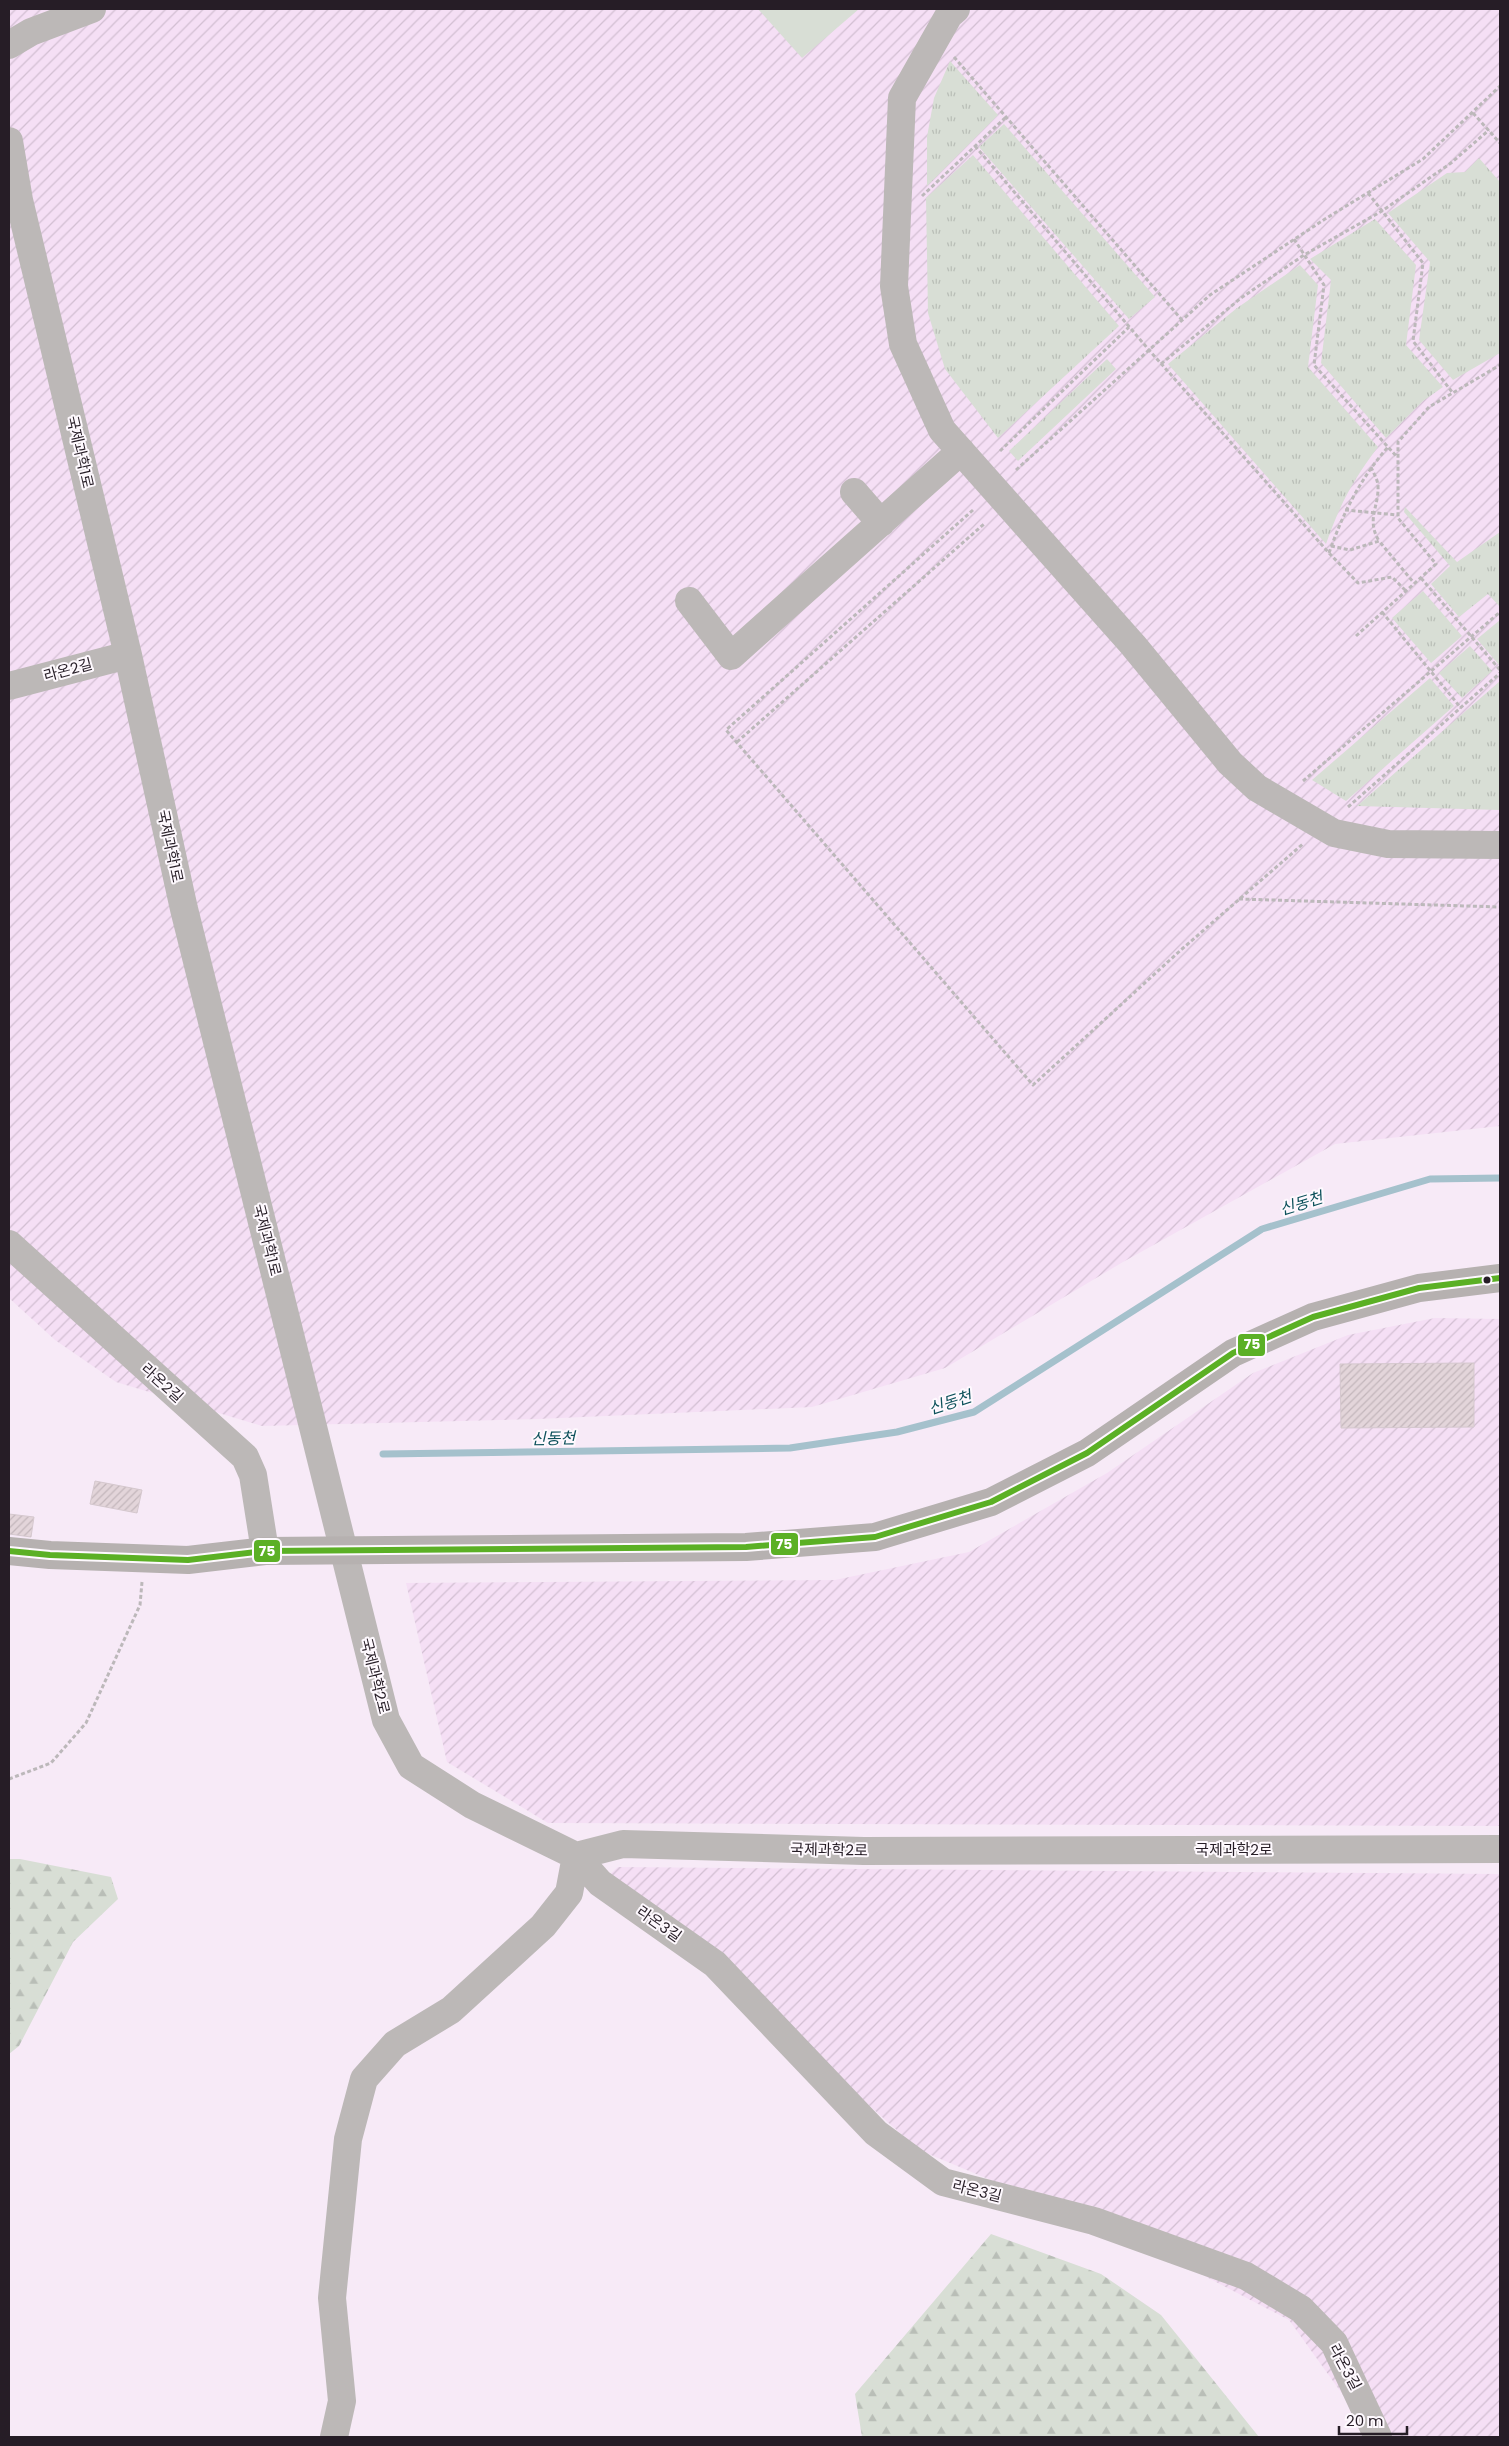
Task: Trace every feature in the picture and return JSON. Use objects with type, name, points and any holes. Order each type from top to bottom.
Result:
[{"type":"main road","points":[[9,1551],[50,1556],[188,1560],[265,1551],[345,1548],[626,1549],[736,1547],[875,1537],[991,1502],[1087,1453],[1233,1353],[1313,1317],[1419,1288],[1500,1278]]},
{"type":"street","points":[[9,45],[31,32],[92,9]]},
{"type":"street","points":[[956,9],[949,15],[902,98],[894,286],[903,344],[942,430],[1133,646],[1230,763],[1257,788],[1334,833],[1388,844],[1500,845]]},
{"type":"street","name":"국제과학1로","points":[[9,141],[19,200],[128,654],[184,909],[345,1548]]},
{"type":"street","points":[[689,601],[730,656],[961,451]]},
{"type":"street","points":[[854,492],[881,523]]},
{"type":"street","name":"라온2길","points":[[9,686],[128,654]]},
{"type":"street","name":"라온2길","points":[[9,1244],[245,1457],[253,1475],[265,1551]]},
{"type":"street","name":"국제과학2로","points":[[345,1548],[386,1720],[411,1766],[472,1805],[576,1856],[623,1844],[864,1851],[1500,1849]]},
{"type":"street","points":[[334,2437],[342,2401],[332,2298],[348,2139],[364,2079],[395,2044],[451,2010],[543,1926],[569,1893],[576,1856]]},
{"type":"street","name":"라온3길","points":[[576,1856],[600,1883],[715,1964],[876,2133],[943,2182],[1094,2221],[1246,2276],[1301,2310],[1334,2343],[1378,2437]]},
{"type":"path","points":[[950,53],[1182,320]]},
{"type":"path","points":[[1016,470],[1210,295],[1294,239],[1424,159],[1500,86]]},
{"type":"path","points":[[1473,113],[1500,143]]},
{"type":"path","points":[[922,196],[1006,117]]},
{"type":"path","points":[[1162,364],[1241,298],[1304,256],[1382,211],[1451,163],[1489,130]]},
{"type":"path","points":[[975,146],[1149,350],[1329,553],[1358,583],[1392,577],[1406,591]]},
{"type":"path","points":[[1368,193],[1423,263],[1413,341],[1452,392]]},
{"type":"path","points":[[1294,239],[1324,284],[1314,365],[1398,457]]},
{"type":"path","points":[[1000,451],[1129,326]]},
{"type":"path","points":[[1356,636],[1436,564],[1398,515],[1398,442],[1429,407],[1500,365]]},
{"type":"path","points":[[1329,553],[1345,510],[1370,467],[1388,446]]},
{"type":"path","points":[[1370,467],[1378,485],[1373,514],[1375,534],[1414,583]]},
{"type":"path","points":[[973,510],[726,730],[1033,1085],[1304,843]]},
{"type":"path","points":[[1345,510],[1398,515]]},
{"type":"path","points":[[737,742],[984,524]]},
{"type":"path","points":[[1331,546],[1350,550],[1379,541]]},
{"type":"path","points":[[1348,807],[1461,708],[1500,671],[1421,578]]},
{"type":"path","points":[[1382,612],[1461,708]]},
{"type":"path","points":[[1303,781],[1500,612]]},
{"type":"path","points":[[1239,900],[1500,907]]},
{"type":"path","points":[[9,1779],[51,1764],[86,1723],[140,1605],[144,1559]]},
{"type":"shaded area","points":[[9,9],[1500,9],[1500,1126],[1335,1144],[1123,1262],[945,1368],[812,1407],[538,1419],[262,1426],[116,1382],[55,1340],[9,1298]]},
{"type":"shaded area","points":[[1435,1318],[1500,1319],[1500,1826],[548,1823],[447,1762],[406,1583],[835,1580],[969,1552],[1107,1473],[1253,1373],[1348,1335]]},
{"type":"shaded area","points":[[618,1867],[1500,1874],[1500,2437],[1369,2437],[1356,2413],[1289,2320],[1193,2270],[1029,2196],[919,2150],[610,1874]]},
{"type":"green space","points":[[758,9],[859,9],[802,58]]},
{"type":"green space","points":[[950,61],[998,115],[927,186],[927,137],[934,98]]},
{"type":"green space","points":[[1004,124],[1155,297],[1129,319],[979,147]]},
{"type":"green space","points":[[973,155],[1119,326],[998,438],[945,369],[928,313],[926,198]]},
{"type":"green space","points":[[1479,158],[1500,182],[1500,353],[1453,380],[1419,340],[1430,262],[1388,213],[1447,173],[1465,172]]},
{"type":"green space","points":[[1375,219],[1416,265],[1406,345],[1443,387],[1423,401],[1386,438],[1321,363],[1331,280],[1310,259]]},
{"type":"green space","points":[[1300,265],[1318,285],[1308,367],[1378,447],[1361,470],[1348,493],[1326,544],[1168,364],[1237,308]]},
{"type":"green space","points":[[1107,359],[1116,369],[1018,461],[1009,451]]},
{"type":"green space","points":[[1405,507],[1457,562],[1500,532],[1500,607],[1488,594],[1459,617],[1431,584],[1450,566],[1404,512]]},
{"type":"green space","points":[[1423,591],[1462,636],[1431,663],[1392,618]]},
{"type":"green space","points":[[1500,620],[1500,665],[1499,665],[1477,639]]},
{"type":"green space","points":[[1470,646],[1492,671],[1462,698],[1439,673]]},
{"type":"green space","points":[[1430,678],[1454,706],[1346,801],[1312,780]]},
{"type":"green space","points":[[1500,681],[1500,810],[1357,806]]},
{"type":"green space","points":[[9,1859],[20,1859],[111,1877],[118,1899],[73,1942],[19,2046],[9,2054]]},
{"type":"green space","points":[[991,2234],[1101,2274],[1161,2315],[1259,2437],[862,2437],[855,2394]]},
{"type":"building","points":[[1474,1363],[1474,1427],[1341,1428],[1340,1364]]},
{"type":"building","points":[[95,1481],[142,1490],[137,1513],[90,1504]]},
{"type":"building","points":[[9,1514],[34,1517],[31,1537],[9,1534]]},
{"type":"waterway","name":"신동천","points":[[383,1454],[790,1448],[897,1432],[974,1412],[1262,1229],[1430,1179],[1500,1178]]},
{"type":"transit line","name":"75","points":[[9,1551],[50,1555],[188,1560],[265,1551],[746,1547],[875,1537],[991,1502],[1087,1453],[1233,1353],[1313,1317],[1419,1288],[1500,1278]]}]
